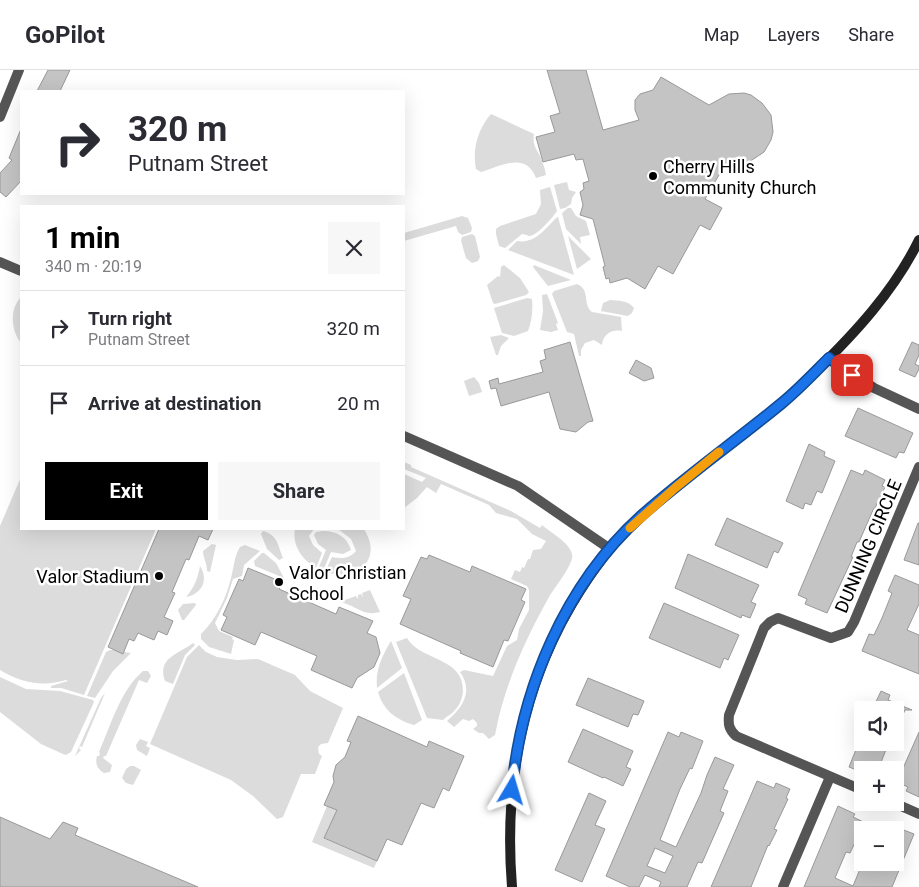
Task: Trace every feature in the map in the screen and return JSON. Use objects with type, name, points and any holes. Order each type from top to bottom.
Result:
[{"type":"main road","points":[[512,887],[510,818],[513,776],[522,726],[532,689],[545,656],[583,584],[610,549],[640,517],[784,401],[829,358],[874,309],[919,240]]},
{"type":"street","points":[[0,117],[19,70]]},
{"type":"street","points":[[0,262],[20,271]]},
{"type":"street","points":[[829,358],[874,388],[919,410]]},
{"type":"street","points":[[405,436],[518,486],[610,549]]},
{"type":"street","name":"DUNNING CIRCLE","points":[[830,776],[736,736],[728,723],[729,715],[764,628],[770,622],[778,618],[831,638],[848,632],[854,622],[919,467]]},
{"type":"street","points":[[783,887],[830,776],[854,786]]},
{"type":"street","points":[[904,807],[919,814]]},
{"type":"shaded area","points":[[491,114],[534,134],[534,144],[545,168],[546,175],[536,178],[532,170],[526,165],[519,163],[504,164],[481,172],[476,169],[475,154],[477,140],[486,120]]},
{"type":"shaded area","points":[[567,182],[569,190],[576,192],[571,204],[560,209],[554,185]]},
{"type":"shaded area","points":[[550,187],[557,211],[552,218],[532,235],[522,234],[505,248],[499,246],[496,229],[536,214],[541,204],[540,190]]},
{"type":"shaded area","points":[[571,208],[576,216],[586,221],[590,235],[580,237],[581,244],[566,229],[562,213]]},
{"type":"shaded area","points":[[462,216],[468,218],[472,228],[471,232],[462,235],[458,232],[456,226],[405,241],[405,233]]},
{"type":"shaded area","points":[[558,217],[574,275],[508,250],[517,241],[534,238]]},
{"type":"shaded area","points":[[472,234],[475,236],[480,257],[478,261],[472,263],[466,258],[461,241],[462,237]]},
{"type":"shaded area","points":[[568,236],[591,259],[577,269]]},
{"type":"shaded area","points":[[504,265],[520,278],[529,292],[526,295],[495,304],[487,285],[498,276],[500,277],[501,267]]},
{"type":"shaded area","points":[[534,265],[571,280],[548,286],[533,267]]},
{"type":"shaded area","points":[[577,284],[584,290],[587,305],[592,312],[621,317],[622,331],[615,331],[606,335],[602,345],[594,340],[585,343],[581,350],[581,356],[579,356],[574,334],[567,332],[552,294],[554,291]]},
{"type":"shaded area","points":[[547,294],[558,323],[556,324],[558,330],[551,332],[540,330],[543,311],[542,295]]},
{"type":"shaded area","points":[[20,298],[20,341],[13,326],[13,314]]},
{"type":"shaded area","points":[[527,298],[532,299],[528,331],[514,336],[502,333],[494,308]]},
{"type":"shaded area","points":[[610,300],[623,301],[629,304],[634,308],[632,313],[628,316],[601,311],[603,303]]},
{"type":"shaded area","points":[[501,335],[509,338],[501,346],[498,355],[496,355],[490,337]]},
{"type":"shaded area","points":[[474,377],[479,383],[482,392],[469,396],[464,381]]},
{"type":"shaded area","points":[[405,462],[411,465],[411,467],[511,511],[540,528],[542,525],[564,542],[572,554],[567,569],[549,597],[516,664],[504,699],[495,735],[489,739],[483,733],[473,729],[477,726],[477,723],[473,719],[469,721],[463,719],[454,727],[447,721],[457,711],[466,693],[464,679],[460,672],[464,670],[493,676],[507,646],[517,640],[519,629],[529,610],[529,590],[527,586],[511,579],[515,570],[520,572],[522,567],[524,568],[533,550],[541,549],[546,541],[532,534],[517,519],[496,513],[489,505],[441,484],[436,493],[427,487],[405,507],[405,474],[422,482],[426,478],[405,469]]},
{"type":"shaded area","points":[[20,479],[20,530],[156,530],[84,695],[61,688],[51,688],[51,686],[68,681],[66,680],[49,683],[24,681],[0,670],[0,526]]},
{"type":"shaded area","points":[[295,530],[313,530],[309,536],[313,545],[322,553],[316,568],[299,552],[294,535]]},
{"type":"shaded area","points":[[339,530],[364,530],[371,550],[369,559],[364,566],[347,574],[325,572],[332,557],[345,558],[351,556],[356,551],[351,539]]},
{"type":"shaded area","points":[[263,531],[275,538],[283,558],[279,560],[267,549],[261,534]]},
{"type":"shaded area","points":[[316,532],[333,532],[344,538],[351,550],[343,554],[331,552],[323,571],[318,569],[326,550],[318,544],[314,535]]},
{"type":"shaded area","points":[[212,544],[216,545],[210,572],[207,571],[203,551]]},
{"type":"shaded area","points":[[245,545],[260,551],[244,565],[242,576],[233,579],[227,598],[215,623],[219,631],[233,637],[231,654],[209,647],[201,639],[201,634],[220,608],[229,586],[236,555],[240,547]]},
{"type":"shaded area","points":[[262,553],[276,563],[284,578],[255,566],[254,561]]},
{"type":"shaded area","points":[[200,566],[204,576],[202,586],[196,593],[186,597],[195,583]]},
{"type":"shaded area","points":[[370,590],[380,612],[363,612],[339,602],[356,596],[358,599],[358,595],[361,594],[363,598],[362,593]]},
{"type":"shaded area","points":[[195,603],[196,605],[182,620],[178,610],[183,604]]},
{"type":"shaded area","points":[[407,638],[422,651],[450,666],[457,672],[462,681],[463,692],[459,704],[443,720],[427,718],[396,642]]},
{"type":"shaded area","points":[[391,641],[402,668],[377,688],[377,675],[380,663]]},
{"type":"shaded area","points":[[193,643],[195,645],[185,655],[173,684],[165,681],[163,673],[166,662]]},
{"type":"shaded area","points":[[199,645],[206,652],[217,657],[237,660],[258,659],[295,675],[310,691],[343,708],[328,743],[321,744],[318,747],[319,754],[322,756],[315,774],[301,774],[283,817],[277,819],[253,796],[231,780],[150,744],[187,657]]},
{"type":"shaded area","points":[[110,650],[131,653],[113,671],[95,698],[87,696],[106,652]]},
{"type":"shaded area","points":[[143,671],[148,671],[151,676],[147,683],[139,680],[106,756],[103,758],[112,765],[110,772],[104,773],[97,766],[97,756],[100,754],[99,752],[122,698]]},
{"type":"shaded area","points":[[404,673],[422,720],[414,725],[401,720],[391,713],[383,704],[378,692]]},
{"type":"shaded area","points":[[0,677],[26,689],[60,691],[93,700],[94,702],[71,752],[66,755],[41,744],[0,712]]},
{"type":"shaded area","points":[[105,693],[82,747],[80,746],[79,749],[81,750],[75,756],[101,698]]},
{"type":"shaded area","points":[[140,739],[148,742],[146,746],[150,748],[147,756],[137,750],[136,745]]},
{"type":"shaded area","points":[[130,766],[141,770],[133,785],[126,783],[122,778],[126,769]]},
{"type":"shaded area","points":[[327,806],[337,810],[325,839],[377,861],[374,868],[312,842]]},
{"type":"building","points":[[48,70],[70,70],[60,90],[38,90]]},
{"type":"building","name":"Cherry Hills Community Church","points":[[547,70],[586,70],[603,130],[639,120],[635,110],[635,100],[640,94],[653,90],[661,77],[709,105],[729,94],[744,93],[751,95],[762,103],[771,115],[773,132],[764,152],[749,162],[726,163],[705,199],[722,208],[710,230],[700,225],[673,274],[658,266],[645,289],[627,278],[610,283],[609,278],[606,279],[603,267],[605,266],[593,219],[580,215],[583,205],[580,192],[584,189],[583,183],[589,181],[583,159],[576,160],[574,154],[543,162],[536,137],[555,132],[550,116],[560,113]]},
{"type":"building","points":[[20,131],[20,182],[6,197],[0,192],[0,173],[12,160],[9,158]]},
{"type":"building","points":[[570,342],[593,421],[588,422],[576,432],[560,429],[549,392],[501,406],[496,388],[491,389],[489,381],[498,378],[499,384],[543,372],[540,361],[546,359],[544,350]]},
{"type":"building","points":[[912,342],[919,345],[919,355],[915,364],[919,366],[919,369],[915,377],[899,370]]},
{"type":"building","points":[[636,360],[651,368],[654,378],[644,381],[629,373]]},
{"type":"building","points":[[858,408],[913,433],[904,453],[899,452],[896,458],[845,436]]},
{"type":"building","points":[[809,444],[825,452],[824,456],[835,461],[822,493],[817,491],[811,505],[805,503],[803,509],[786,501]]},
{"type":"building","points":[[851,470],[863,475],[865,470],[885,480],[882,486],[885,487],[859,542],[857,542],[851,557],[853,557],[827,613],[805,604],[807,599],[798,595]]},
{"type":"building","points":[[727,518],[783,543],[778,553],[774,551],[767,568],[715,545]]},
{"type":"building","points":[[919,523],[919,565],[904,560]]},
{"type":"building","name":"Valor Stadium","points":[[159,530],[213,530],[208,540],[199,536],[189,560],[186,559],[172,592],[175,593],[164,617],[173,621],[167,635],[158,631],[154,640],[138,633],[134,641],[129,639],[123,654],[108,647]]},
{"type":"building","points":[[688,554],[759,585],[751,602],[756,604],[750,618],[742,615],[741,618],[675,588]]},
{"type":"building","points":[[429,555],[470,572],[472,566],[526,589],[521,600],[525,602],[508,641],[504,640],[493,667],[400,624],[411,599],[403,596],[421,557],[427,559]]},
{"type":"building","points":[[248,568],[282,582],[279,589],[336,614],[339,607],[373,621],[367,633],[376,637],[380,653],[374,667],[357,678],[352,688],[311,670],[317,656],[261,632],[255,645],[221,630],[227,617],[223,615],[239,579],[243,581]]},
{"type":"building","points":[[895,575],[919,585],[919,604],[907,630],[919,635],[919,674],[862,651],[869,634],[874,635],[882,618],[892,593],[888,591]]},
{"type":"building","points":[[664,603],[739,635],[728,660],[724,658],[720,668],[649,638]]},
{"type":"building","points":[[588,678],[644,701],[638,715],[633,714],[628,727],[576,705]]},
{"type":"building","points":[[881,691],[890,695],[888,700],[890,701],[876,701]]},
{"type":"building","points":[[358,716],[427,747],[429,741],[464,756],[449,791],[443,788],[434,808],[421,803],[402,845],[387,839],[377,861],[324,838],[337,810],[324,805],[334,782],[333,776],[336,765],[345,757],[351,742],[347,741]]},
{"type":"building","points":[[583,729],[633,751],[626,767],[631,769],[623,786],[568,762]]},
{"type":"building","points":[[668,732],[679,737],[681,732],[703,741],[692,769],[690,768],[680,789],[660,840],[676,847],[715,757],[734,765],[723,789],[728,791],[720,811],[724,813],[702,863],[698,862],[687,887],[659,887],[661,882],[645,875],[639,887],[630,887],[606,876]],"holes":[[[655,848],[673,856],[665,873],[647,866]]]},
{"type":"building","points":[[919,732],[919,797],[906,791],[908,787],[904,785],[904,766]]},
{"type":"building","points":[[855,751],[885,751],[882,761],[854,761],[854,769],[849,767]]},
{"type":"building","points":[[757,781],[774,788],[776,783],[790,789],[786,798],[788,799],[774,829],[777,830],[768,845],[751,887],[711,887]]},
{"type":"building","points":[[589,793],[606,801],[595,825],[605,829],[582,882],[555,870]]},
{"type":"building","points":[[838,806],[855,814],[853,817],[861,821],[854,821],[854,845],[850,853],[846,852],[835,878],[853,886],[859,871],[899,871],[892,887],[804,887]]},
{"type":"building","points":[[0,817],[50,839],[63,822],[78,828],[75,835],[198,887],[0,887]]},
{"type":"building","points":[[904,830],[914,834],[904,858]]},
{"type":"slow traffic","points":[[630,528],[640,517],[719,452]]},
{"type":"place","name":"Cherry Hills Community Church","points":[[653,176]]},
{"type":"place","name":"Valor Stadium","points":[[159,576]]},
{"type":"place","name":"Valor Christian School","points":[[279,582]]},
{"type":"route","points":[[512,790],[522,726],[532,689],[545,656],[583,584],[610,549],[640,517],[784,401],[829,358],[852,375]]}]
